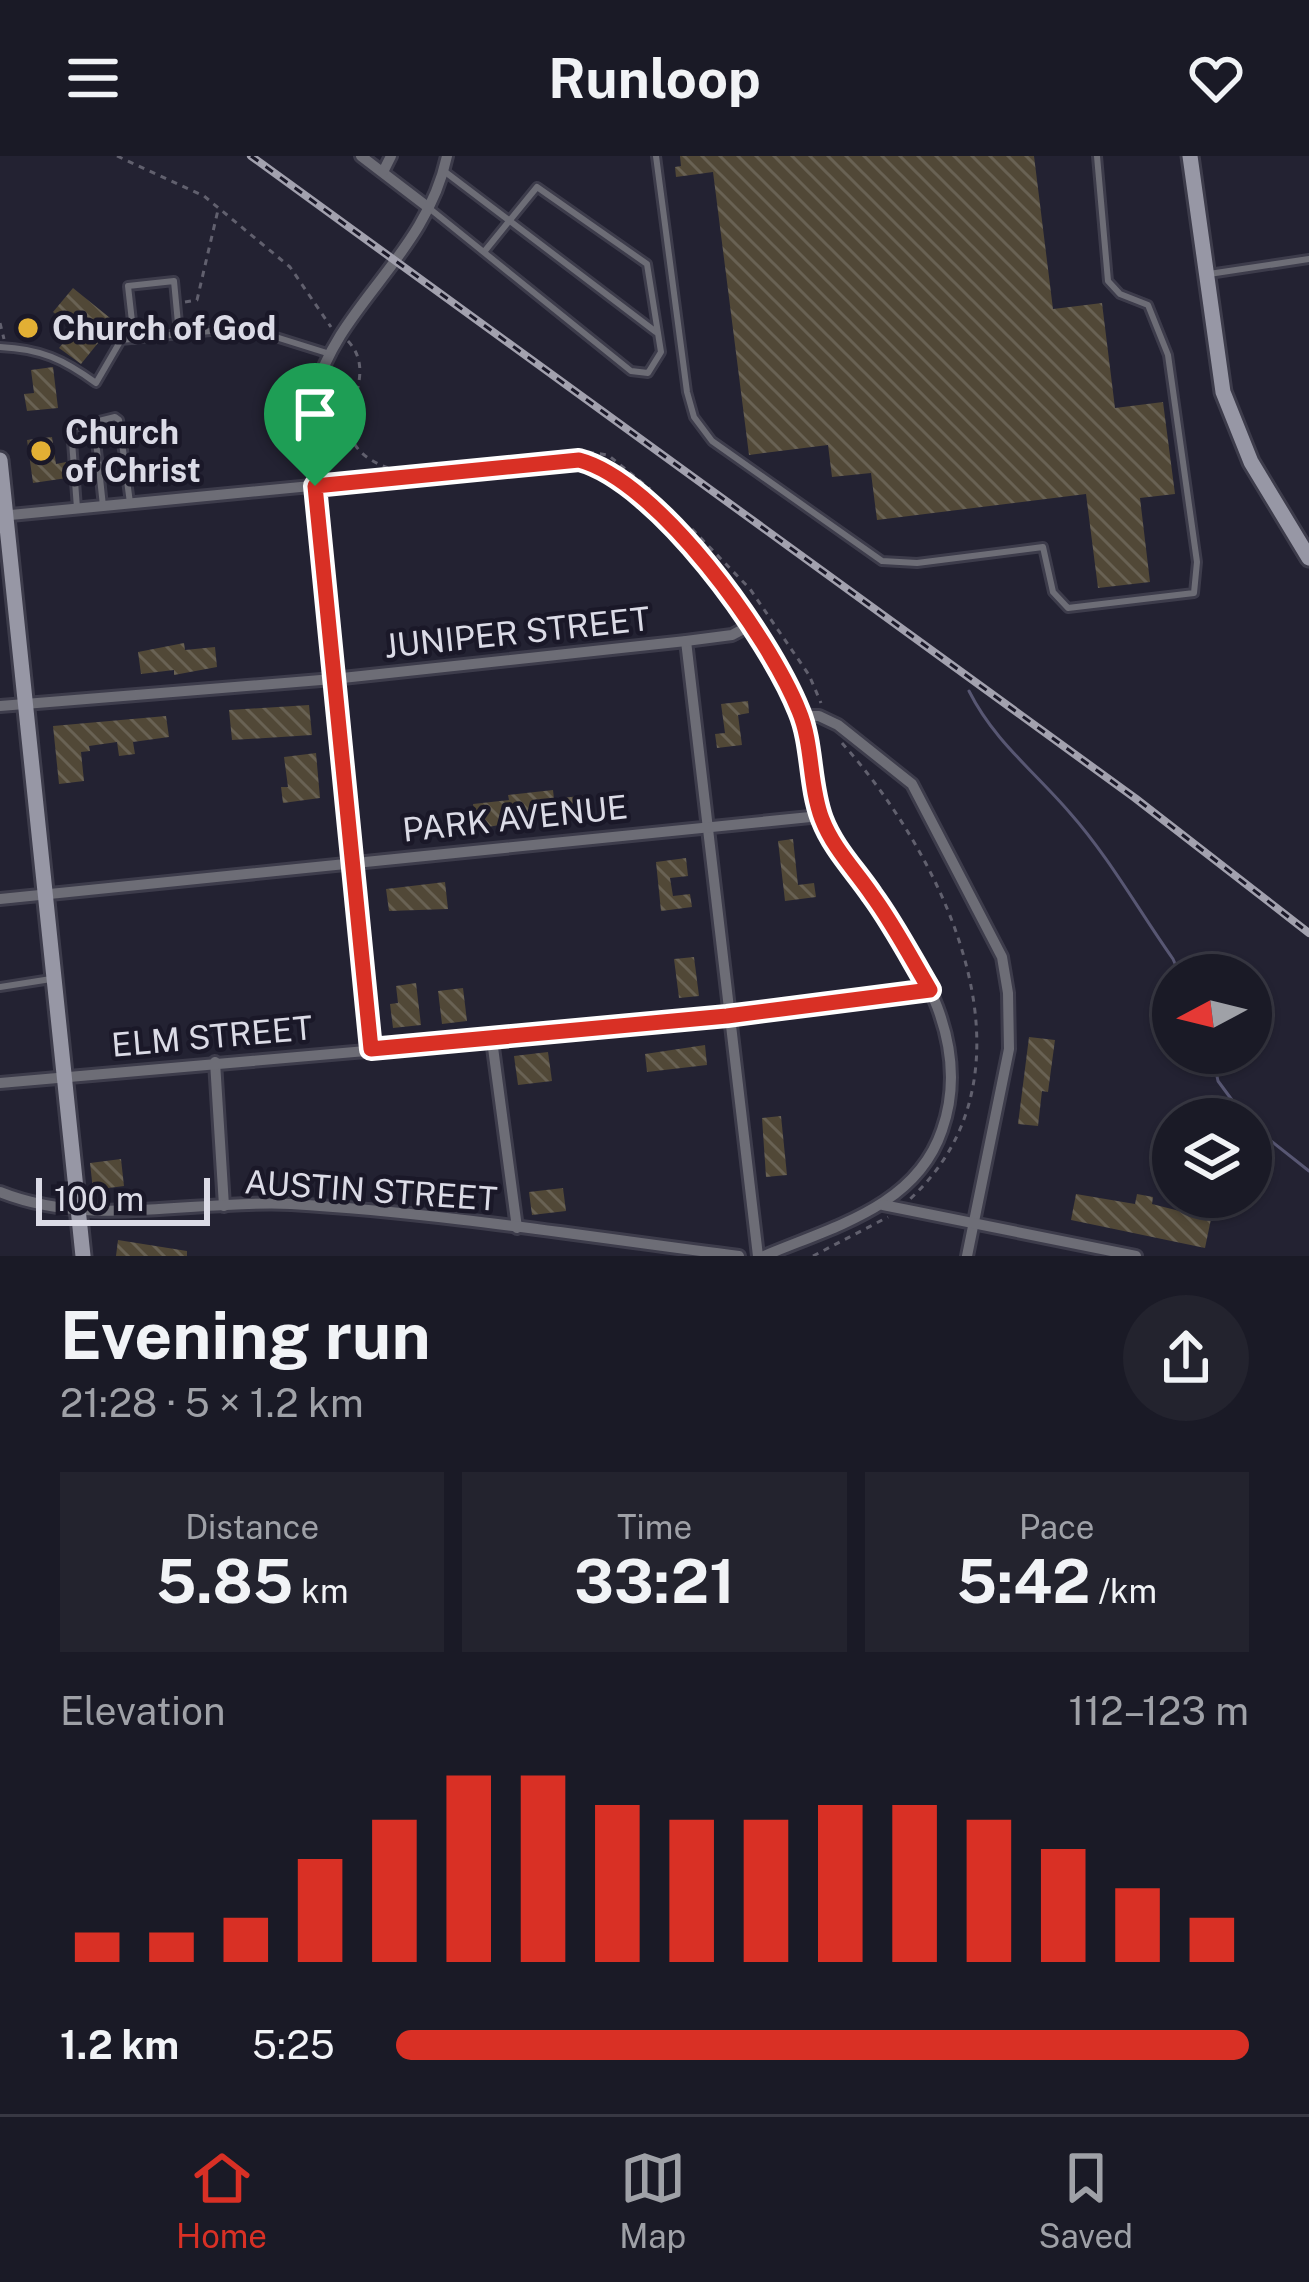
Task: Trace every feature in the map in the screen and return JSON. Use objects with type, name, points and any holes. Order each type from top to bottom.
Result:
[{"type":"street","points":[[361,156],[429,208]]},
{"type":"street","points":[[383,172],[392,156]]},
{"type":"street","points":[[371,1049],[315,486],[314,397],[330,354],[399,261],[429,208],[447,156]]},
{"type":"street","points":[[1190,156],[1223,392],[1235,428],[1309,558]]},
{"type":"street","points":[[0,460],[82,1256]]},
{"type":"street","points":[[3,516],[552,461],[579,460],[602,466],[630,489],[721,578],[751,625],[802,716],[820,815],[930,990],[950,1042],[954,1079],[944,1127],[915,1179],[883,1205],[761,1256],[727,1016],[686,641]]},
{"type":"street","name":"JUNIPER STREET","points":[[0,706],[333,679],[686,641],[732,634],[751,625]]},
{"type":"street","points":[[802,716],[819,716],[838,725],[912,784],[1002,957],[1009,1049],[967,1256]]},
{"type":"street","name":"PARK AVENUE","points":[[0,899],[820,815]]},
{"type":"street","name":"ELM STREET","points":[[0,1083],[492,1040],[930,990]]},
{"type":"street","points":[[492,1040],[517,1228]]},
{"type":"street","points":[[215,1062],[224,1206]]},
{"type":"street","name":"AUSTIN STREET","points":[[0,1192],[28,1203],[78,1210],[284,1204],[362,1209],[739,1256]]},
{"type":"street","points":[[883,1205],[1136,1256]]},
{"type":"lane","points":[[656,156],[687,392],[694,417],[712,440],[883,561],[917,563],[1043,547],[1053,592],[1068,608],[1194,593],[1197,562],[1168,355],[1148,305],[1120,294],[1108,281],[1097,156]]},
{"type":"lane","points":[[444,171],[658,334]]},
{"type":"lane","points":[[429,208],[631,371],[648,373],[661,352],[647,264],[537,187],[484,252]]},
{"type":"lane","points":[[1205,274],[1309,259]]},
{"type":"lane","points":[[134,339],[128,286],[174,281],[179,334]]},
{"type":"lane","points":[[3,347],[35,349],[59,357],[96,383],[121,340],[230,329],[263,333],[330,354]]},
{"type":"lane","points":[[77,508],[69,433],[76,425],[94,422],[119,420],[130,503]]},
{"type":"lane","points":[[94,422],[103,506]]},
{"type":"lane","points":[[0,987],[54,978]]},
{"type":"path","points":[[176,303],[197,300],[218,208]]},
{"type":"path","points":[[0,323],[3,347]]},
{"type":"building","points":[[680,156],[1034,156],[1053,309],[1102,303],[1115,408],[1163,402],[1175,494],[1140,498],[1150,582],[1098,588],[1086,494],[877,520],[871,473],[832,477],[828,445],[749,455],[713,172],[676,177]]},
{"type":"building","points":[[73,288],[115,322],[81,364],[59,348],[74,329],[53,312]]},
{"type":"building","points":[[53,367],[58,408],[27,411],[24,394],[34,393],[31,370]]},
{"type":"building","name":"Church of Christ","points":[[52,437],[56,464],[66,462],[67,478],[33,483],[27,440]]},
{"type":"building","points":[[184,643],[185,650],[215,647],[217,667],[174,675],[174,670],[141,674],[138,652]]},
{"type":"building","points":[[748,701],[749,713],[738,715],[742,745],[717,748],[715,734],[725,733],[721,704]]},
{"type":"building","points":[[309,705],[312,735],[232,740],[229,710]]},
{"type":"building","points":[[166,716],[169,737],[133,742],[135,754],[119,756],[117,742],[89,746],[90,751],[81,752],[84,781],[59,784],[53,726]]},
{"type":"building","points":[[316,753],[320,798],[283,803],[281,787],[288,787],[284,757]]},
{"type":"building","points":[[553,790],[554,799],[588,795],[591,816],[476,829],[473,804]]},
{"type":"building","points":[[793,839],[798,885],[814,883],[816,897],[785,901],[778,841]]},
{"type":"building","points":[[686,858],[688,876],[670,878],[673,896],[690,894],[692,907],[661,911],[656,862]]},
{"type":"building","points":[[445,882],[448,909],[389,911],[386,889]]},
{"type":"building","points":[[694,957],[699,996],[679,998],[674,959]]},
{"type":"building","points":[[416,983],[421,1025],[393,1028],[390,1004],[398,1003],[396,986]]},
{"type":"building","points":[[463,988],[467,1021],[442,1024],[438,991]]},
{"type":"building","points":[[1029,1037],[1055,1040],[1038,1126],[1018,1124]]},
{"type":"building","points":[[705,1045],[707,1065],[647,1072],[645,1054]]},
{"type":"building","points":[[548,1052],[552,1081],[518,1085],[514,1056]]},
{"type":"building","points":[[781,1116],[787,1175],[766,1177],[762,1118]]},
{"type":"building","points":[[121,1159],[124,1186],[93,1190],[90,1163]]},
{"type":"building","points":[[563,1188],[566,1211],[532,1215],[529,1192]]},
{"type":"building","points":[[1076,1194],[1135,1204],[1137,1194],[1152,1197],[1152,1218],[1211,1219],[1205,1248],[1071,1220]]},
{"type":"building","points":[[118,1240],[187,1251],[187,1256],[116,1256]]},
{"type":"waterway","points":[[969,691],[1003,741],[1098,848],[1170,954]]},
{"type":"waterway","points":[[1216,1074],[1231,1098]]},
{"type":"waterway","points":[[1272,1142],[1309,1171]]},
{"type":"railway","points":[[251,156],[1135,798],[1309,933]]},
{"type":"place","name":"Church of God","points":[[28,328]]},
{"type":"place","name":"Church of Christ","points":[[41,451]]},
{"type":"route","points":[[579,460],[602,466],[721,578],[751,625],[802,716],[820,815],[834,844],[875,899],[930,990],[727,1016],[371,1049],[315,486],[552,461],[579,460]]}]
